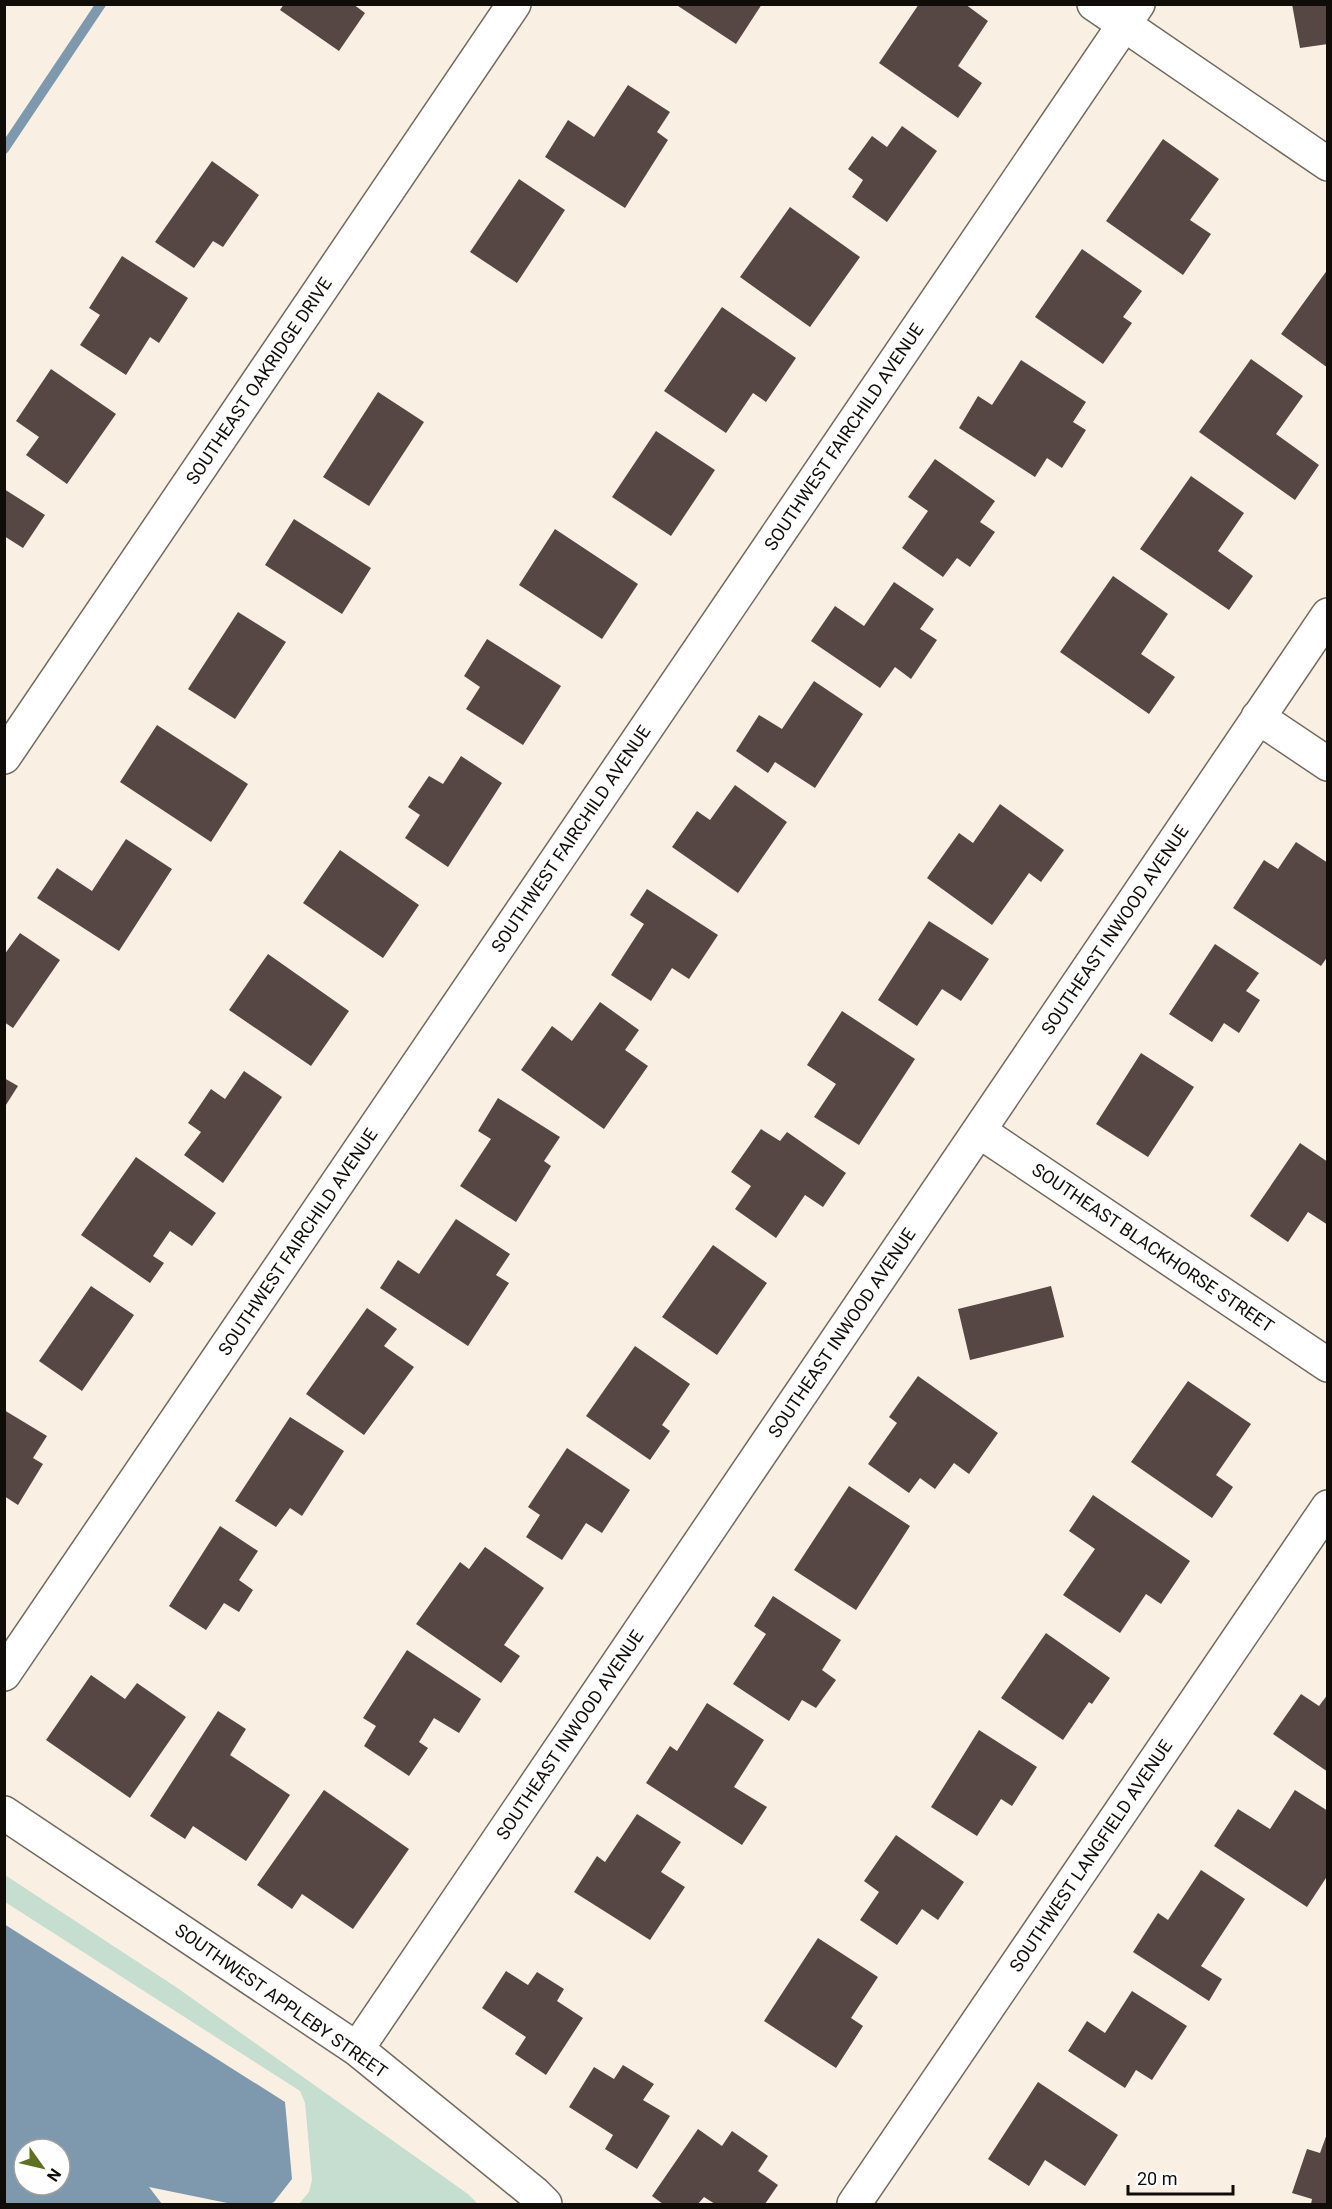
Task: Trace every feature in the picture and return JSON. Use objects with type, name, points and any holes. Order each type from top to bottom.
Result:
[{"type":"street","name":"SOUTHEAST OAKRIDGE DRIVE","points":[[4,757],[514,4]]},
{"type":"street","points":[[1094,4],[1131,14],[1328,164]]},
{"type":"street","name":"SOUTHWEST FAIRCHILD AVENUE","points":[[4,1674],[1131,14]]},
{"type":"street","name":"SOUTHEAST INWOOD AVENUE","points":[[357,2049],[1328,615]]},
{"type":"street","points":[[1258,717],[1328,764]]},
{"type":"street","name":"SOUTHEAST BLACKHORSE STREET","points":[[979,1131],[1328,1365]]},
{"type":"street","name":"SOUTHWEST LANGFIELD AVENUE","points":[[854,2205],[1328,1507]]},
{"type":"street","name":"SOUTHWEST APPLEBY STREET","points":[[4,1813],[357,2049],[534,2193],[545,2205]]},
{"type":"green space","points":[[5,1875],[176,1987],[468,2194],[478,2204],[299,2204],[309,2192],[312,2180],[305,2103],[300,2091],[5,1902]]},
{"type":"water","points":[[4,1924],[285,2102],[292,2179],[274,2202],[270,2204],[232,2204],[149,2187],[162,2204],[5,2204]]},
{"type":"building","points":[[284,4],[353,4],[365,13],[339,51],[280,10]]},
{"type":"building","points":[[675,4],[762,4],[736,44]]},
{"type":"building","points":[[919,4],[965,4],[988,21],[958,66],[982,83],[958,118],[879,63]]},
{"type":"building","points":[[1292,4],[1328,4],[1328,44],[1300,48]]},
{"type":"building","points":[[628,85],[670,112],[657,132],[668,140],[625,208],[545,157],[568,120],[594,137]]},
{"type":"building","points":[[902,126],[937,151],[887,222],[852,197],[863,180],[848,169],[872,136],[887,147]]},
{"type":"building","points":[[1163,139],[1219,179],[1190,220],[1211,234],[1183,275],[1106,221]]},
{"type":"building","points":[[212,161],[259,195],[223,247],[213,241],[194,268],[155,242]]},
{"type":"building","points":[[519,179],[565,210],[517,283],[470,252]]},
{"type":"building","points":[[790,207],[860,257],[810,327],[740,277]]},
{"type":"building","points":[[1082,249],[1142,291],[1123,317],[1132,323],[1103,364],[1035,317]]},
{"type":"building","points":[[122,256],[188,298],[159,343],[150,337],[126,375],[80,345],[100,315],[89,308]]},
{"type":"building","points":[[1328,269],[1328,368],[1281,334]]},
{"type":"building","points":[[722,307],[796,358],[766,402],[753,393],[726,433],[664,391]]},
{"type":"building","points":[[1251,359],[1303,396],[1276,434],[1319,465],[1295,500],[1199,432]]},
{"type":"building","points":[[1021,360],[1086,402],[1073,422],[1086,430],[1062,468],[1047,458],[1035,477],[959,428],[978,396],[992,405]]},
{"type":"building","points":[[51,369],[116,414],[67,484],[26,455],[39,437],[16,421]]},
{"type":"building","points":[[378,392],[424,422],[369,506],[323,477]]},
{"type":"building","points":[[656,431],[715,470],[671,536],[612,497]]},
{"type":"building","points":[[935,459],[995,501],[980,522],[995,532],[970,567],[957,558],[943,577],[902,548],[928,511],[908,497]]},
{"type":"building","points":[[1191,476],[1244,513],[1218,551],[1253,576],[1229,610],[1140,549]]},
{"type":"building","points":[[4,489],[45,515],[23,548],[4,536]]},
{"type":"building","points":[[294,519],[371,568],[342,614],[265,565]]},
{"type":"building","points":[[555,529],[638,584],[602,639],[519,585]]},
{"type":"building","points":[[1113,576],[1168,614],[1141,654],[1175,677],[1149,714],[1060,652]]},
{"type":"building","points":[[894,582],[934,609],[920,629],[937,640],[911,679],[895,667],[880,688],[811,641],[835,606],[864,626]]},
{"type":"building","points":[[238,612],[286,642],[235,719],[188,689]]},
{"type":"building","points":[[487,639],[561,686],[523,745],[466,709],[480,687],[464,676]]},
{"type":"building","points":[[814,681],[863,714],[815,788],[775,762],[768,773],[736,751],[759,715],[782,729]]},
{"type":"building","points":[[157,725],[248,784],[211,842],[120,782]]},
{"type":"building","points":[[461,756],[502,783],[448,867],[405,838],[420,815],[408,807],[429,776],[443,784]]},
{"type":"building","points":[[735,785],[787,822],[738,893],[672,847],[697,811],[710,820]]},
{"type":"building","points":[[1000,804],[1064,850],[1041,882],[1029,873],[992,925],[927,878],[959,833],[973,843]]},
{"type":"building","points":[[126,839],[172,869],[119,951],[37,898],[57,868],[92,891]]},
{"type":"building","points":[[1296,842],[1328,863],[1328,956],[1321,966],[1233,908],[1264,860],[1278,869]]},
{"type":"building","points":[[340,850],[419,905],[383,958],[303,903]]},
{"type":"building","points":[[647,889],[718,935],[689,979],[672,968],[651,1001],[611,975],[644,924],[630,915]]},
{"type":"building","points":[[929,921],[989,959],[961,1001],[942,989],[917,1026],[878,1000]]},
{"type":"building","points":[[20,933],[60,960],[13,1028],[4,1022],[4,955]]},
{"type":"building","points":[[1215,944],[1259,973],[1246,991],[1260,1000],[1239,1033],[1224,1023],[1212,1042],[1169,1014]]},
{"type":"building","points":[[268,954],[349,1011],[311,1066],[229,1010]]},
{"type":"building","points":[[600,1002],[639,1030],[625,1050],[648,1066],[604,1129],[521,1070],[552,1026],[572,1041]]},
{"type":"building","points":[[842,1011],[915,1059],[859,1145],[814,1117],[836,1084],[807,1065]]},
{"type":"building","points":[[1141,1053],[1194,1087],[1148,1157],[1096,1124]]},
{"type":"building","points":[[244,1071],[282,1097],[223,1183],[184,1155],[201,1132],[188,1123],[211,1089],[225,1099]]},
{"type":"building","points":[[4,1078],[18,1086],[4,1108]]},
{"type":"building","points":[[498,1098],[560,1137],[544,1161],[551,1166],[516,1222],[460,1186],[491,1139],[478,1131]]},
{"type":"building","points":[[761,1129],[780,1141],[787,1132],[846,1173],[823,1207],[805,1195],[776,1238],[735,1209],[751,1186],[731,1172]]},
{"type":"building","points":[[1300,1143],[1328,1162],[1328,1225],[1308,1212],[1288,1242],[1250,1216]]},
{"type":"building","points":[[136,1157],[216,1213],[192,1246],[170,1231],[153,1256],[164,1263],[150,1283],[81,1235]]},
{"type":"building","points":[[456,1219],[510,1254],[496,1275],[509,1283],[468,1346],[380,1288],[398,1260],[419,1274]]},
{"type":"building","points":[[713,1245],[767,1283],[717,1355],[662,1317]]},
{"type":"building","points":[[91,1286],[134,1315],[82,1391],[39,1361]]},
{"type":"building","points":[[1051,1286],[1064,1337],[970,1360],[958,1309]]},
{"type":"building","points":[[367,1308],[397,1329],[384,1346],[414,1367],[364,1435],[306,1394]]},
{"type":"building","points":[[635,1346],[690,1384],[662,1425],[670,1431],[650,1460],[586,1416]]},
{"type":"building","points":[[918,1376],[998,1433],[969,1474],[954,1463],[935,1489],[920,1478],[909,1493],[868,1464],[897,1423],[889,1417]]},
{"type":"building","points":[[1188,1381],[1251,1424],[1216,1475],[1233,1487],[1212,1518],[1131,1462]]},
{"type":"building","points":[[4,1410],[47,1436],[33,1458],[43,1464],[18,1505],[4,1496]]},
{"type":"building","points":[[290,1417],[344,1451],[302,1516],[290,1508],[276,1527],[235,1501]]},
{"type":"building","points":[[567,1448],[630,1490],[602,1533],[586,1523],[562,1560],[526,1537],[540,1515],[528,1507]]},
{"type":"building","points":[[849,1486],[910,1526],[856,1610],[794,1570]]},
{"type":"building","points":[[1093,1495],[1190,1561],[1161,1604],[1146,1594],[1120,1633],[1063,1595],[1095,1549],[1069,1531]]},
{"type":"building","points":[[220,1526],[258,1551],[239,1580],[253,1590],[239,1612],[224,1603],[206,1630],[169,1606]]},
{"type":"building","points":[[485,1547],[544,1588],[504,1645],[520,1656],[501,1683],[416,1624],[460,1562],[469,1569]]},
{"type":"building","points":[[773,1596],[841,1640],[822,1670],[836,1680],[816,1708],[802,1700],[789,1721],[733,1684],[766,1634],[754,1626]]},
{"type":"building","points":[[1046,1633],[1110,1678],[1092,1704],[1089,1702],[1063,1740],[1001,1698]]},
{"type":"building","points":[[407,1650],[481,1699],[459,1733],[434,1718],[419,1742],[428,1748],[409,1776],[364,1746],[376,1726],[363,1718]]},
{"type":"building","points":[[91,1675],[125,1699],[137,1683],[186,1717],[130,1798],[46,1740]]},
{"type":"building","points":[[1301,1694],[1319,1706],[1328,1694],[1328,1772],[1273,1734]]},
{"type":"building","points":[[707,1703],[764,1740],[734,1787],[767,1807],[742,1845],[646,1783],[670,1746],[677,1751]]},
{"type":"building","points":[[218,1711],[246,1729],[230,1755],[290,1795],[246,1861],[193,1826],[185,1839],[150,1816]]},
{"type":"building","points":[[979,1730],[1037,1767],[1012,1806],[1001,1799],[977,1836],[931,1807]]},
{"type":"building","points":[[324,1790],[409,1849],[353,1929],[302,1894],[292,1909],[257,1885]]},
{"type":"building","points":[[1295,1790],[1328,1811],[1328,1875],[1307,1907],[1214,1846],[1238,1809],[1270,1829]]},
{"type":"building","points":[[637,1814],[681,1842],[661,1872],[685,1887],[650,1940],[574,1892],[597,1856],[605,1862]]},
{"type":"building","points":[[896,1835],[964,1882],[938,1920],[922,1909],[897,1945],[860,1920],[879,1892],[864,1881]]},
{"type":"building","points":[[1201,1870],[1245,1899],[1201,1966],[1222,1979],[1209,2001],[1133,1952],[1158,1913],[1168,1920]]},
{"type":"building","points":[[818,1938],[878,1977],[851,2018],[863,2026],[836,2068],[764,2021]]},
{"type":"building","points":[[506,1971],[528,1985],[537,1972],[564,1989],[557,2001],[583,2018],[546,2075],[515,2054],[526,2037],[482,2008]]},
{"type":"building","points":[[1132,1991],[1187,2026],[1152,2080],[1136,2070],[1125,2088],[1068,2051],[1087,2021],[1105,2033]]},
{"type":"building","points":[[623,2065],[654,2084],[643,2100],[670,2116],[637,2169],[605,2149],[613,2135],[569,2107],[594,2067],[614,2079]]},
{"type":"building","points":[[1038,2082],[1118,2135],[1085,2186],[1045,2160],[1029,2186],[988,2159]]},
{"type":"building","points":[[698,2129],[722,2146],[732,2131],[768,2156],[758,2171],[778,2185],[765,2204],[715,2204],[704,2197],[698,2204],[663,2204],[652,2196]]},
{"type":"building","points":[[1328,2131],[1328,2204],[1311,2204],[1312,2199],[1292,2193],[1307,2149],[1320,2153]]},
{"type":"waterway","points":[[4,149],[101,4]]}]
